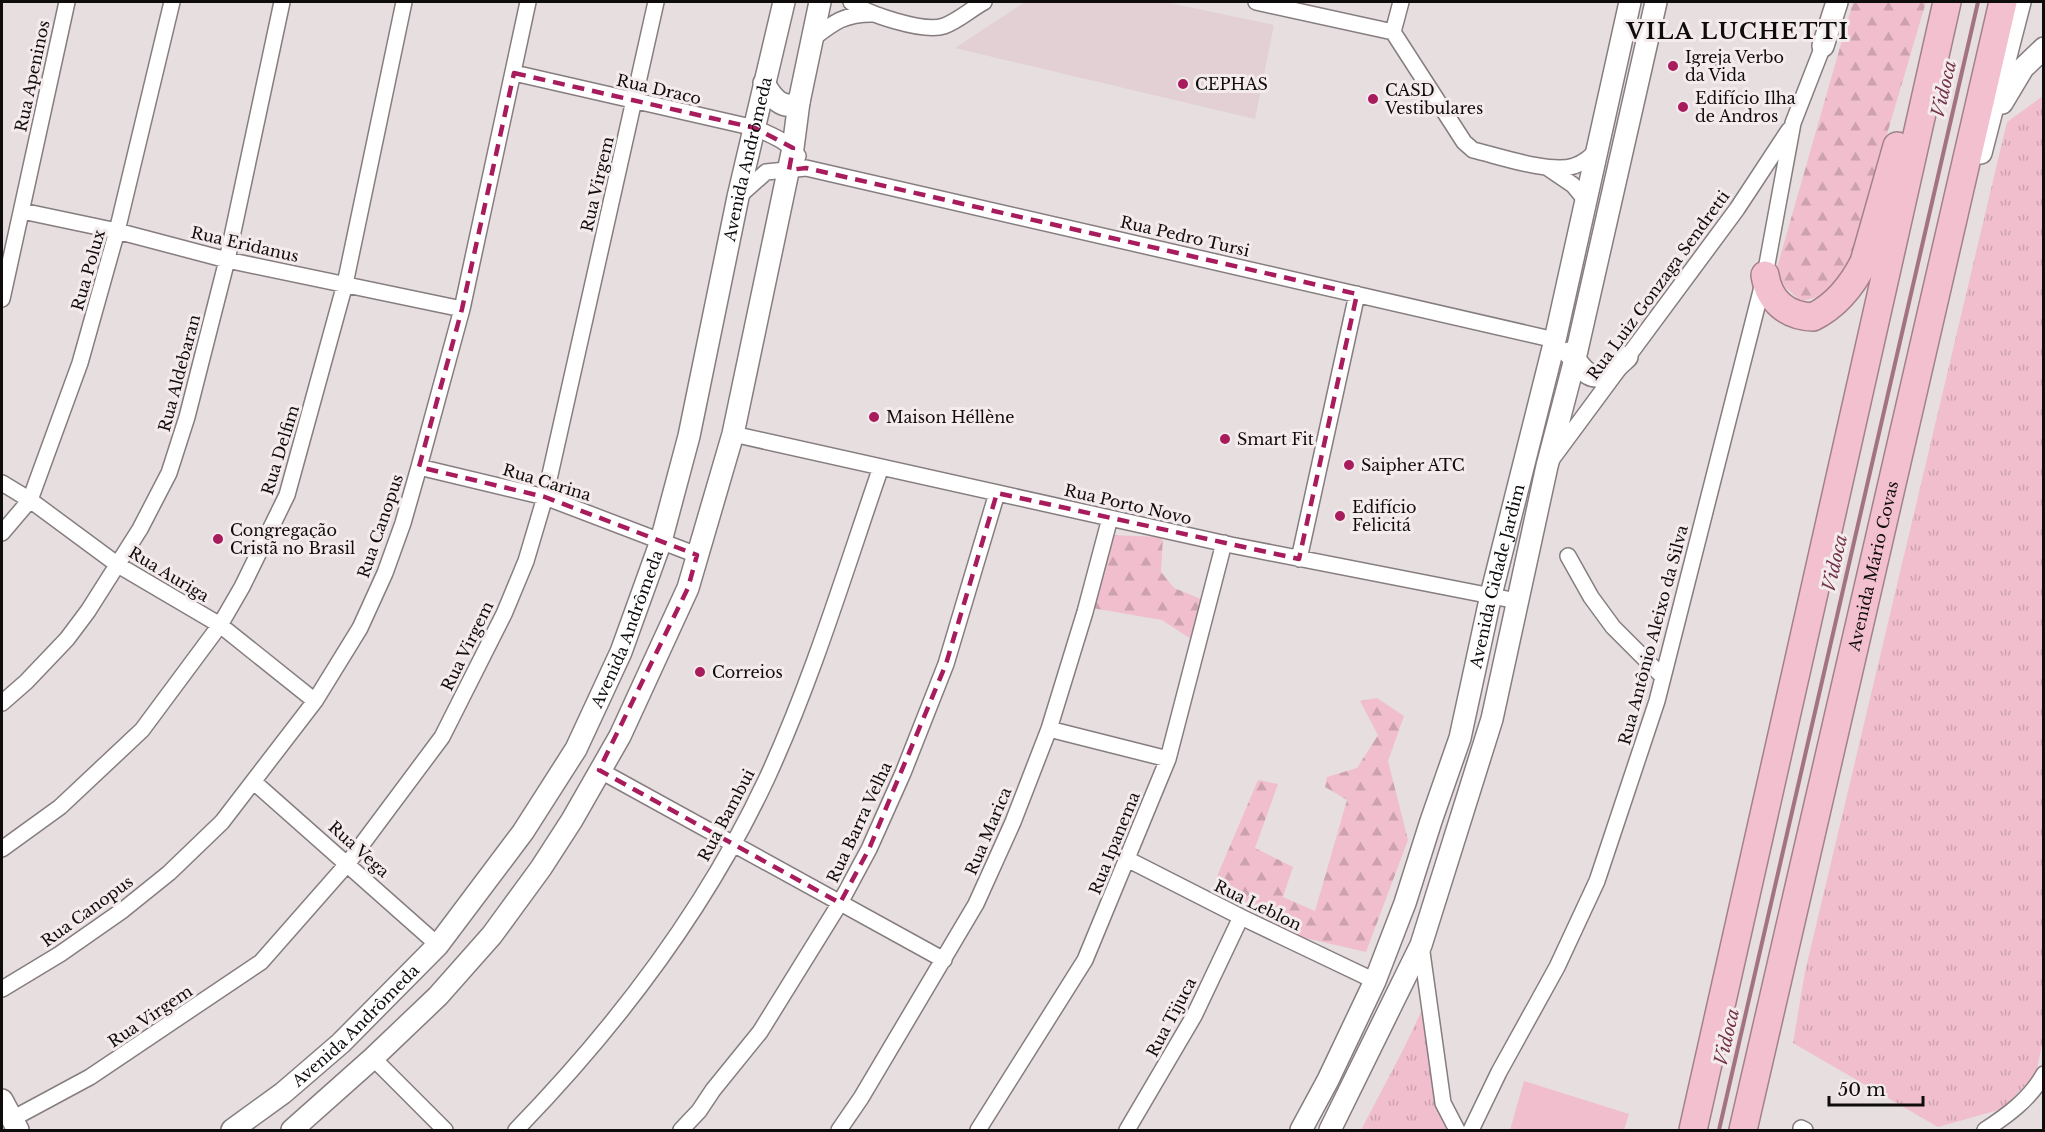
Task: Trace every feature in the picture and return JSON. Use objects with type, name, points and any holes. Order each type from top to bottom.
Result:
[{"type":"highway","points":[[1765,275],[1771,295],[1779,306],[1791,314],[1802,317],[1813,317],[1827,310],[1836,303],[1857,277],[1869,247],[1926,42],[1942,2]]},
{"type":"highway","points":[[1693,1131],[1947,2]]},
{"type":"highway","name":"Avenida Mário Covas","points":[[1743,1131],[2003,2]]},
{"type":"highway","points":[[1939,283],[1978,166]]},
{"type":"main road","name":"Avenida Andrômeda","points":[[232,1131],[283,1093],[341,1043],[438,945],[523,831],[576,749],[621,652],[661,541],[690,436],[738,197],[784,2]]},
{"type":"main road","points":[[292,1131],[438,996],[484,944],[541,868],[572,820],[620,736],[687,588],[733,435],[797,169],[793,148],[799,102],[820,2]]},
{"type":"main road","name":"Avenida Cidade Jardim","points":[[1301,1131],[1375,981],[1405,903],[1460,738],[1491,595],[1587,202],[1596,150],[1630,2]]},
{"type":"main road","name":"Avenida Cidade Jardim","points":[[1330,1131],[1421,945],[1492,719],[1547,466],[1575,358],[1656,2]]},
{"type":"main road","points":[[1823,46],[1837,2]]},
{"type":"main road","points":[[1978,166],[2020,2]]},
{"type":"main road","points":[[1978,166],[2000,106],[2009,89],[2023,68],[2043,48]]},
{"type":"main road","points":[[764,82],[772,97],[781,104],[794,105],[799,102]]},
{"type":"main road","points":[[1555,340],[1575,358],[1588,374],[1594,376],[1607,374],[1627,357]]},
{"type":"main road","points":[[523,831],[536,841],[541,868]]},
{"type":"main road","points":[[283,1093],[298,1110],[309,1115]]},
{"type":"main road","points":[[2,1100],[15,1125]]},
{"type":"street","name":"Rua Apeninos","points":[[2,299],[67,2]]},
{"type":"street","name":"Rua Polux","points":[[2,533],[30,500],[81,363],[117,231],[172,2]]},
{"type":"street","name":"Rua Aldebaran","points":[[2,703],[26,682],[67,639],[88,611],[141,529],[169,473],[187,417],[227,261],[282,2]]},
{"type":"street","name":"Rua Delfim","points":[[2,849],[60,807],[142,730],[220,625],[242,587],[287,495],[345,284],[404,2]]},
{"type":"street","name":"Rua Canopus","points":[[2,989],[60,954],[123,910],[169,873],[222,822],[315,701],[360,628],[385,573],[403,523],[462,309],[528,2]]},
{"type":"street","name":"Rua Virgem","points":[[15,1125],[261,962],[348,863],[442,737],[504,615],[526,561],[545,496],[656,2]]},
{"type":"street","points":[[851,2],[872,14]]},
{"type":"street","points":[[811,40],[833,23],[853,14],[872,14],[929,28],[944,26],[984,2]]},
{"type":"street","points":[[1256,2],[1393,32],[1464,142],[1473,150],[1548,168],[1564,169],[1585,162],[1596,150]]},
{"type":"street","points":[[1393,32],[1401,2]]},
{"type":"street","points":[[1793,123],[1823,46],[1828,2]]},
{"type":"street","name":"Rua Draco","points":[[514,74],[755,128],[776,137],[793,148]]},
{"type":"street","name":"Rua Antônio Aleixo da Silva","points":[[1471,1131],[1499,1072],[1557,967],[1597,881],[1657,701],[1765,275],[1793,123]]},
{"type":"street","name":"Rua Luiz Gonzaga Sendretti","points":[[1547,466],[1737,208],[1793,123]]},
{"type":"street","points":[[1548,168],[1573,185],[1587,202]]},
{"type":"street","points":[[738,197],[766,172],[797,169]]},
{"type":"street","name":"Rua Pedro Tursi","points":[[797,169],[1555,340]]},
{"type":"street","name":"Rua Eridanus","points":[[22,211],[117,231],[227,261],[462,309]]},
{"type":"street","points":[[1299,559],[1357,294]]},
{"type":"street","name":"Rua Porto Novo","points":[[733,435],[1299,559],[1517,600]]},
{"type":"street","name":"Rua Carina","points":[[419,467],[545,496],[697,555]]},
{"type":"street","name":"Rua Bambui","points":[[516,1131],[565,1080],[624,1007],[678,934],[734,843],[767,778],[804,690],[881,467]]},
{"type":"street","name":"Rua Auriga","points":[[2,483],[30,500],[118,565],[220,625],[315,701]]},
{"type":"street","name":"Rua Barra Velha","points":[[681,1131],[760,1032],[840,903],[869,849],[903,773],[946,664],[997,493]]},
{"type":"street","name":"Rua Marica","points":[[839,1131],[976,904],[1013,822],[1049,729],[1085,612],[1110,518]]},
{"type":"street","name":"Rua Ipanema","points":[[978,1131],[1085,960],[1168,759],[1224,543]]},
{"type":"street","points":[[1568,556],[1591,597],[1612,627],[1662,676]]},
{"type":"street","points":[[1049,729],[1168,759]]},
{"type":"street","points":[[599,770],[944,960]]},
{"type":"street","name":"Rua Vega","points":[[254,782],[438,945]]},
{"type":"street","name":"Rua Leblon","points":[[1127,859],[1375,981]]},
{"type":"street","name":"Rua Tijuca","points":[[1127,1131],[1194,1016],[1241,917]]},
{"type":"street","points":[[1421,945],[1443,1103],[1457,1131]]},
{"type":"street","points":[[373,1058],[445,1131]]},
{"type":"street","points":[[1985,1131],[2009,1114],[2026,1098],[2037,1086],[2043,1074]]},
{"type":"highlighted area","points":[[514,73],[755,128],[793,148],[789,170],[806,168],[1357,294],[1299,559],[997,493],[946,664],[869,849],[840,903],[599,770],[688,588],[697,555],[545,497],[419,467],[462,309]]},
{"type":"shaded area","name":"CEPHAS","points":[[1025,2],[1165,2],[1274,25],[1255,119],[955,48]]},
{"type":"green space","points":[[1853,2],[1926,2],[1848,266],[1834,286],[1824,294],[1801,301],[1786,288],[1776,271]]},
{"type":"green space","points":[[2043,96],[2044,1034],[2036,1074],[2002,1109],[1938,1127],[1793,1043],[1805,972],[2007,122]]},
{"type":"green space","points":[[1110,535],[1163,537],[1161,572],[1174,588],[1206,601],[1191,639],[1162,620],[1092,608]]},
{"type":"green space","points":[[1377,698],[1404,716],[1388,761],[1408,840],[1366,952],[1288,934],[1216,879],[1258,780],[1278,784],[1255,848],[1293,867],[1283,897],[1315,911],[1347,800],[1325,787],[1327,777],[1357,768],[1378,735],[1360,701]]},
{"type":"green space","points":[[1423,1008],[1446,1130],[1361,1130],[1403,1050]]},
{"type":"green space","points":[[1524,1081],[1629,1114],[1624,1130],[1510,1130]]},
{"type":"waterway","name":"Vidoca","points":[[1719,1130],[1978,2]]},
{"type":"place","name":"Igreja Verbo da Vida","points":[[1673,66]]},
{"type":"place","name":"CEPHAS","points":[[1183,84]]},
{"type":"place","name":"CASD Vestibulares","points":[[1373,99]]},
{"type":"place","name":"Edifício Ilha de Andros","points":[[1683,107]]},
{"type":"place","name":"Maison Héllène","points":[[874,417]]},
{"type":"place","name":"Smart Fit","points":[[1225,439]]},
{"type":"place","name":"Saipher ATC","points":[[1349,465]]},
{"type":"place","name":"Edifício Felicitá","points":[[1340,516]]},
{"type":"place","name":"Congregação Cristã no Brasil","points":[[218,539]]},
{"type":"place","name":"Correios","points":[[700,672]]},
{"type":"district","name":"VILA LUCHETTI","points":[[1738,31]]}]
